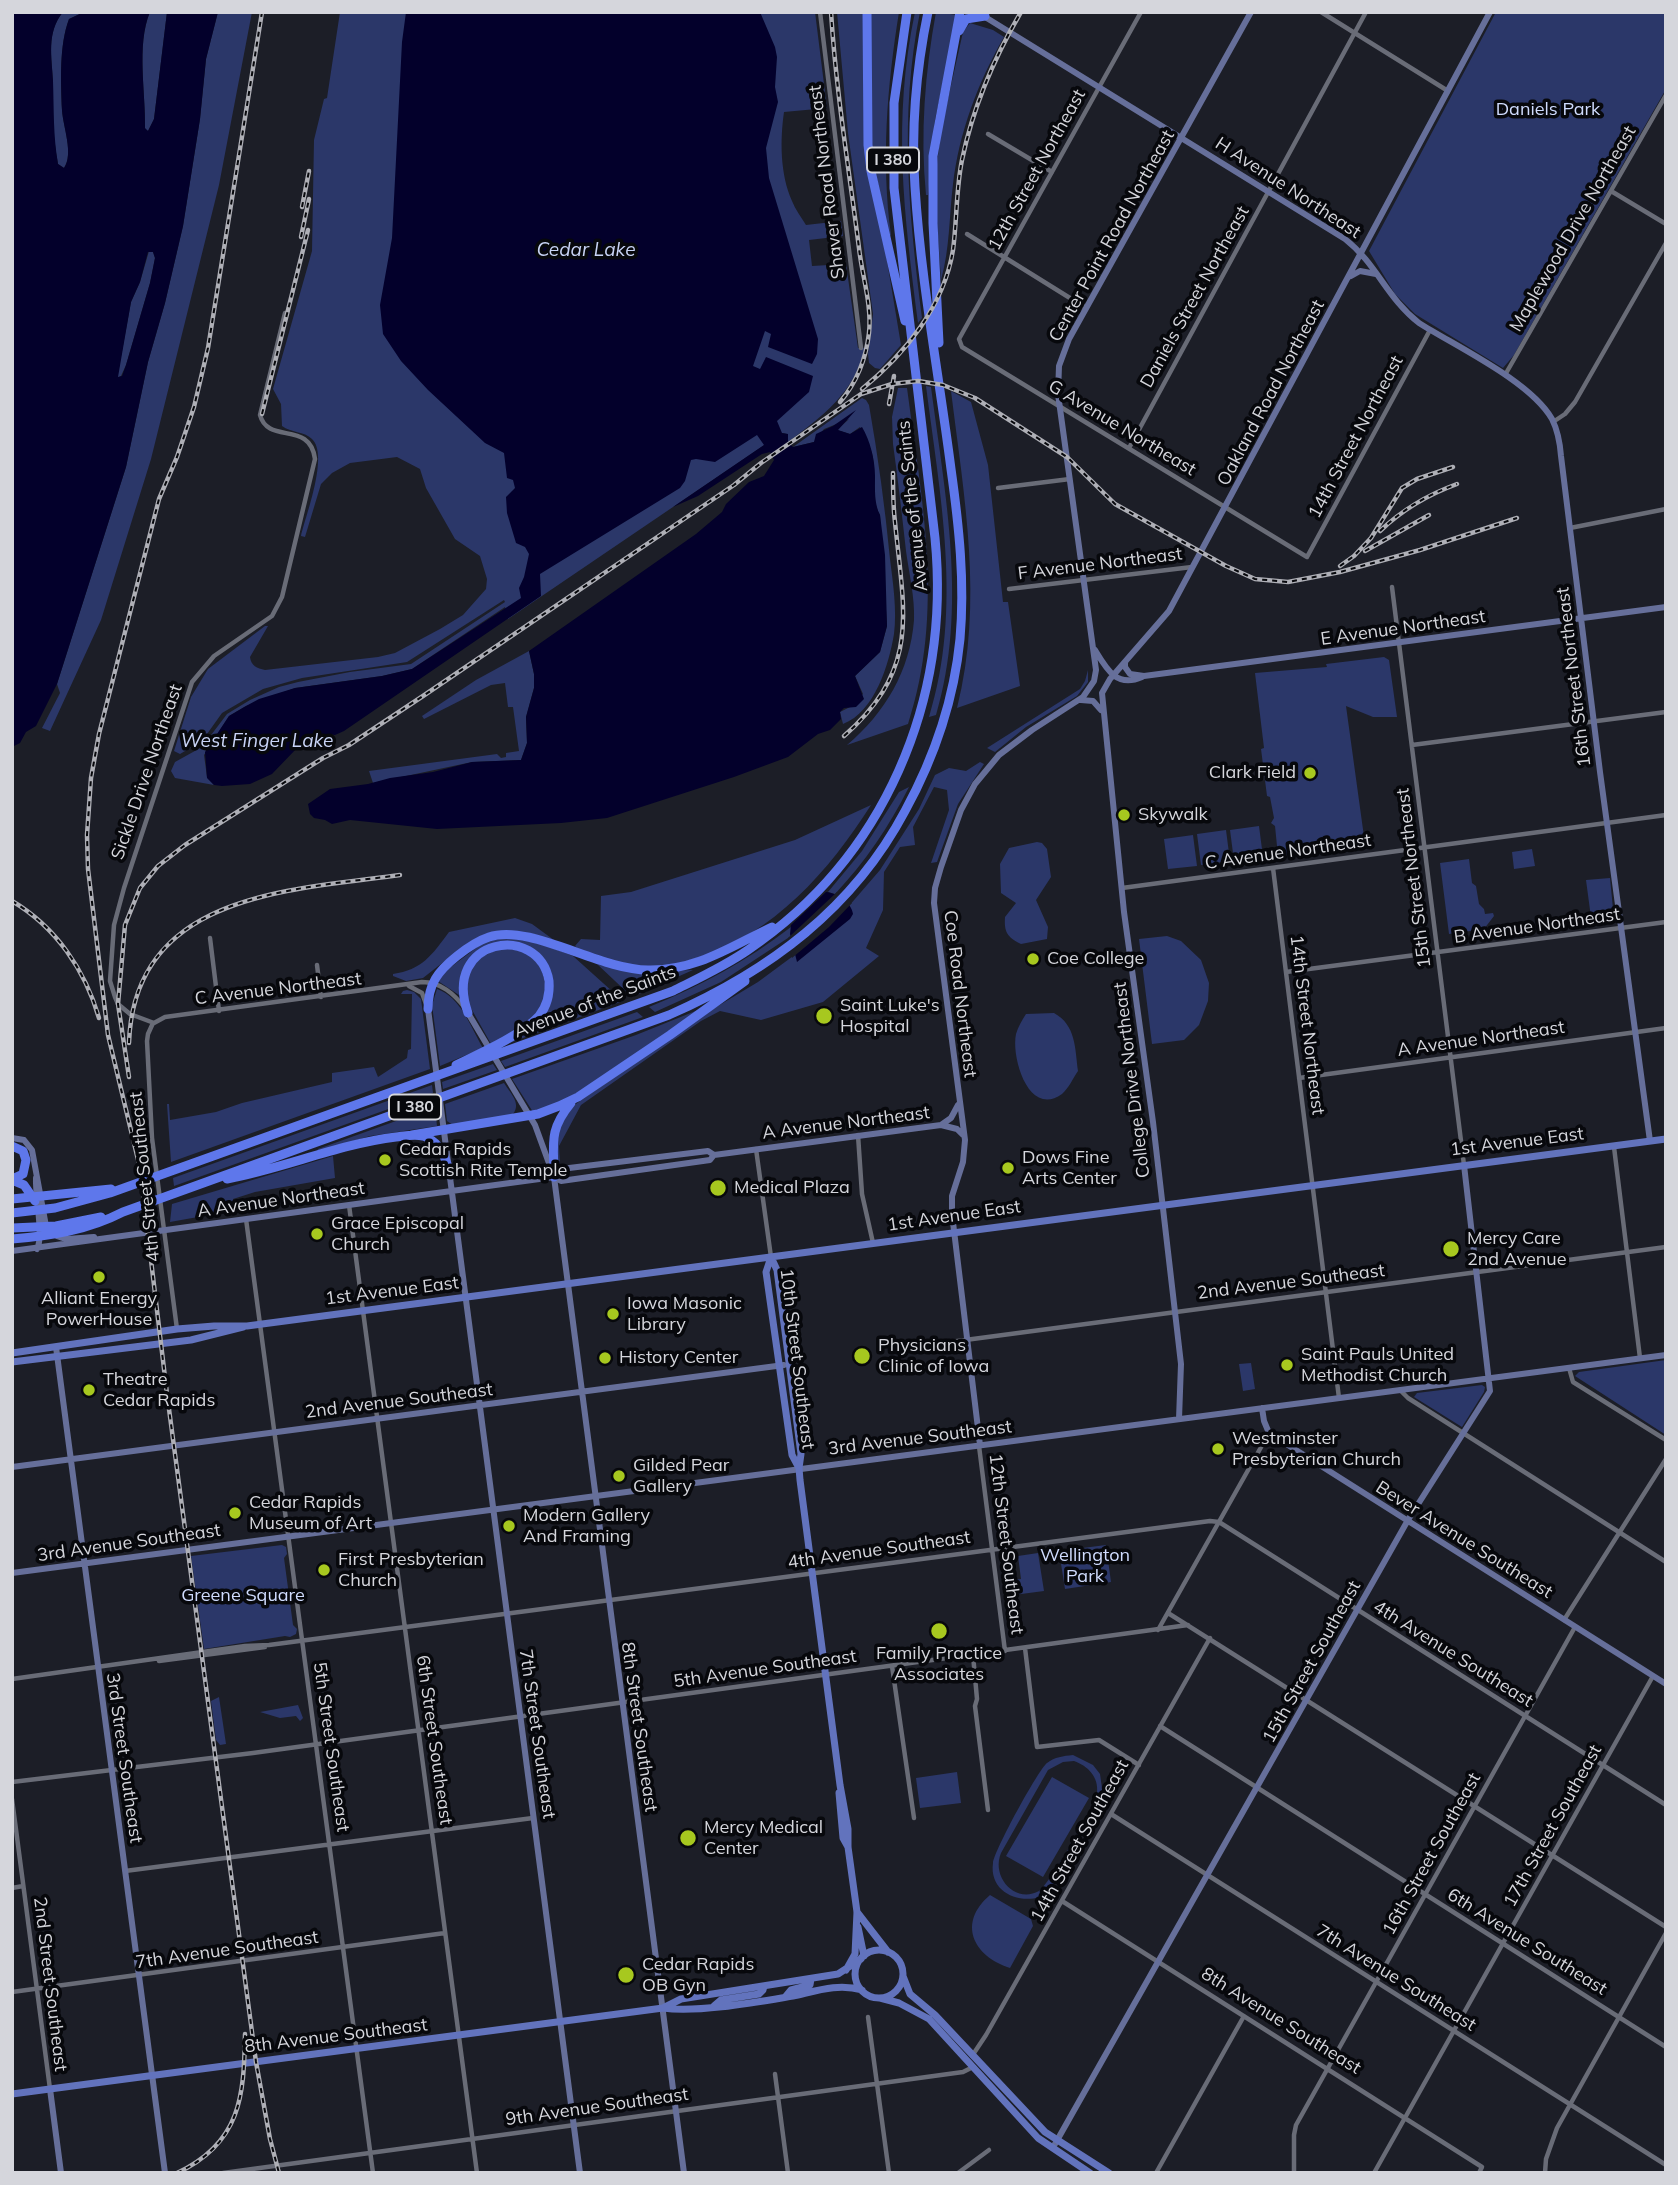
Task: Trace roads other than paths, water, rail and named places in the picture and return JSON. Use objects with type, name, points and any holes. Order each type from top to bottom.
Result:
[{"type":"highway","points":[[867,12],[868,145],[871,171],[904,306]]},
{"type":"highway","points":[[940,380],[933,156],[960,12]]},
{"type":"highway","points":[[956,39],[966,19],[981,14]]},
{"type":"highway","name":"I 380","points":[[904,306],[893,156],[897,79],[906,15]]},
{"type":"highway","name":"Avenue of the Saints","points":[[197,1186],[629,1030],[711,996],[776,957],[836,906],[887,842],[926,770],[951,693],[960,643],[962,581],[958,528],[924,276],[915,185],[917,80],[927,16]]},
{"type":"highway","name":"Avenue of the Saints","points":[[12,1213],[55,1208],[127,1187],[673,991],[748,950],[786,920],[829,878],[869,826],[902,765],[925,701],[935,645],[938,579],[914,352],[904,306]]},
{"type":"highway","points":[[428,1009],[432,983],[440,971],[480,940],[495,935],[532,937],[617,967],[657,970],[703,962],[786,920]]},
{"type":"highway","points":[[401,1089],[482,1052],[536,1019],[544,1008],[549,991],[548,977],[542,964],[533,954],[519,947],[502,945],[484,950],[470,963],[464,975],[463,996],[468,1013]]},
{"type":"highway","points":[[197,1186],[367,1141],[546,1112],[578,1097],[704,1012],[776,957]]},
{"type":"highway","points":[[554,1177],[553,1136],[564,1112],[578,1097]]},
{"type":"highway","points":[[412,1135],[427,1138],[438,1145],[447,1164]]},
{"type":"highway","points":[[12,1146],[23,1151],[26,1160],[23,1174],[12,1179]]},
{"type":"highway","points":[[12,1179],[24,1185],[36,1203]]},
{"type":"highway","name":"I 380","points":[[12,1228],[56,1226],[123,1212],[197,1186]]},
{"type":"highway","points":[[12,1199],[127,1187]]},
{"type":"highway","points":[[12,1239],[86,1227],[123,1212]]},
{"type":"main road","name":"Center Point Road Northeast","points":[[1079,700],[1090,690],[1094,681],[1094,655],[1060,407],[1059,366],[1069,339],[1251,12]]},
{"type":"main road","name":"Oakland Road Northeast","points":[[1112,785],[1102,693],[1113,675],[1166,616],[1194,567],[1490,12]]},
{"type":"main road","name":"H Avenue Northeast","points":[[981,14],[1345,239],[1362,253],[1397,304],[1430,330],[1504,376],[1538,401],[1553,422]]},
{"type":"main road","points":[[1349,277],[1357,271],[1365,270],[1379,276]]},
{"type":"main road","name":"16th Street Northeast","points":[[1553,422],[1559,439],[1606,823],[1650,1141]]},
{"type":"main road","name":"E Avenue Northeast","points":[[1113,675],[1129,682],[1144,677],[1666,607]]},
{"type":"main road","points":[[1092,645],[1113,675]]},
{"type":"main road","points":[[1127,659],[1125,667],[1130,674],[1144,677]]},
{"type":"main road","points":[[1079,700],[1091,700],[1102,711]]},
{"type":"main road","name":"Coe Road Northeast","points":[[953,1232],[952,1196],[963,1162],[965,1137],[934,903],[937,879],[961,810],[986,769],[999,755],[1032,730],[1079,700]]},
{"type":"main road","name":"College Drive Northeast","points":[[1112,785],[1181,1378],[1178,1419]]},
{"type":"main road","name":"7th Street Southeast","points":[[428,1009],[580,2173]]},
{"type":"main road","name":"8th Street Southeast","points":[[468,1013],[530,1115],[543,1142],[554,1177],[684,2173]]},
{"type":"main road","points":[[941,1125],[954,1116],[959,1100]]},
{"type":"main road","points":[[941,1125],[957,1129],[965,1137]]},
{"type":"main road","name":"A Avenue Northeast","points":[[554,1177],[561,1169],[708,1151],[714,1155],[941,1125]]},
{"type":"main road","points":[[12,1138],[24,1140],[30,1146],[46,1226],[52,1234],[70,1239],[114,1237]]},
{"type":"main road","name":"1st Avenue East","points":[[12,1362],[191,1340],[261,1324],[1666,1139]]},
{"type":"main road","name":"A Avenue Northeast","points":[[12,1251],[554,1177],[561,1181],[672,1166],[710,1160],[714,1155]]},
{"type":"main road","name":"15th Street Southeast","points":[[1052,2149],[1408,1520],[1489,1394],[1464,1165]]},
{"type":"main road","points":[[37,1173],[36,1203],[41,1238],[37,1249]]},
{"type":"main road","name":"12th Street Southeast","points":[[953,1232],[979,1445]]},
{"type":"main road","name":"10th Street Southeast","points":[[771,1257],[777,1270],[801,1454],[799,1468],[812,1573],[863,1957]]},
{"type":"main road","name":"10th Street Southeast","points":[[771,1257],[766,1272],[792,1455],[799,1468]]},
{"type":"main road","name":"1st Avenue East","points":[[12,1353],[177,1329],[247,1326]]},
{"type":"main road","name":"3rd Street Southeast","points":[[56,1347],[165,2173]]},
{"type":"main road","name":"3rd Avenue Southeast","points":[[12,1573],[1666,1355]]},
{"type":"main road","name":"2nd Avenue Southeast","points":[[12,1467],[789,1364]]},
{"type":"main road","points":[[1262,1408],[1269,1433]]},
{"type":"main road","name":"Bever Avenue Southeast","points":[[1269,1433],[1666,1684]]},
{"type":"main road","name":"10th Street Southeast","points":[[856,1915],[888,1952]]},
{"type":"main road","name":"10th Street Southeast","points":[[846,1970],[855,1954],[856,1915]]},
{"type":"main road","points":[[1090,2173],[1052,2149],[1022,2122],[929,2019],[899,2003],[867,1995],[858,1985],[856,1972],[863,1957],[874,1951],[888,1952],[900,1962],[910,1994],[935,2015],[1045,2132],[1109,2173]]},
{"type":"main road","name":"8th Avenue Southeast","points":[[663,2008],[681,1998],[811,1979],[846,1970],[863,1957]]},
{"type":"main road","points":[[880,1998],[893,1994],[903,1976]]},
{"type":"main road","points":[[786,1997],[791,1990],[810,1985],[811,1979]]},
{"type":"main road","points":[[714,2006],[721,2000],[759,1994],[764,1990],[764,1986]]},
{"type":"main road","name":"8th Avenue Southeast","points":[[12,2094],[663,2008],[681,2011],[786,1997],[842,1986],[862,1990]]},
{"type":"main road","name":"2nd Street Southeast","points":[[50,2088],[61,2173]]},
{"type":"street","name":"Shaver Road Northeast","points":[[820,12],[861,348]]},
{"type":"street","name":"12th Street Northeast","points":[[958,342],[1141,12]]},
{"type":"street","points":[[1321,12],[1448,91]]},
{"type":"street","name":"Daniels Street Northeast","points":[[1129,448],[1366,12]]},
{"type":"street","name":"Maplewood Drive Northeast","points":[[1504,376],[1666,95]]},
{"type":"street","points":[[988,134],[1052,172]]},
{"type":"street","points":[[1611,191],[1666,224]]},
{"type":"street","points":[[967,234],[1086,308]]},
{"type":"street","points":[[1553,422],[1565,414],[1575,402],[1666,243]]},
{"type":"street","name":"Sickle Drive Northeast","points":[[154,1023],[135,1017],[118,1004],[110,981],[114,925],[192,682],[214,656],[272,616],[278,608],[316,458],[310,442],[266,426],[260,415],[285,313]]},
{"type":"street","name":"14th Street Northeast","points":[[1307,558],[1430,330]]},
{"type":"street","name":"G Avenue Northeast","points":[[958,342],[1307,558]]},
{"type":"street","points":[[998,488],[1071,479]]},
{"type":"street","points":[[1570,528],[1666,509]]},
{"type":"street","name":"F Avenue Northeast","points":[[1009,589],[1194,567]]},
{"type":"street","name":"15th Street Northeast","points":[[1392,587],[1464,1165]]},
{"type":"street","points":[[1412,745],[1666,712]]},
{"type":"street","name":"C Avenue Northeast","points":[[1122,888],[1666,815]]},
{"type":"street","name":"14th Street Northeast","points":[[1273,868],[1313,1185]]},
{"type":"street","name":"B Avenue Northeast","points":[[1286,972],[1666,922]]},
{"type":"street","points":[[210,938],[219,1011]]},
{"type":"street","points":[[317,965],[321,997]]},
{"type":"street","name":"C Avenue Northeast","points":[[154,1023],[165,1017],[422,982],[432,983]]},
{"type":"street","points":[[432,983],[454,995],[468,1013]]},
{"type":"street","points":[[408,986],[422,993],[428,1009]]},
{"type":"street","name":"4th Street Southeast","points":[[154,1023],[149,1030],[147,1041],[152,1129],[177,1329]]},
{"type":"street","name":"A Avenue Northeast","points":[[1299,1078],[1666,1028]]},
{"type":"street","points":[[858,1135],[862,1194],[873,1243]]},
{"type":"street","points":[[1614,1146],[1640,1358]]},
{"type":"street","points":[[756,1149],[771,1257]]},
{"type":"street","points":[[1313,1185],[1339,1398]]},
{"type":"street","name":"6th Street Southeast","points":[[349,1205],[477,2173]]},
{"type":"street","name":"5th Street Southeast","points":[[246,1219],[373,2173]]},
{"type":"street","name":"2nd Avenue Southeast","points":[[920,1346],[1666,1247]]},
{"type":"street","points":[[1569,1368],[1573,1381],[1666,1440]]},
{"type":"street","points":[[1401,1391],[1666,1562]]},
{"type":"street","points":[[1158,1630],[1269,1433]]},
{"type":"street","name":"12th Street Southeast","points":[[979,1445],[1005,1651]]},
{"type":"street","points":[[1564,1620],[1666,1459]]},
{"type":"street","name":"4th Avenue Southeast","points":[[12,1679],[1210,1521],[1219,1522],[1666,1805]]},
{"type":"street","points":[[1168,1614],[1666,1927]]},
{"type":"street","name":"5th Avenue Southeast","points":[[12,1782],[316,1744],[1188,1625]]},
{"type":"street","name":"16th Street Southeast","points":[[1294,2173],[1296,2124],[1575,1627]]},
{"type":"street","name":"14th Street Southeast","points":[[972,2056],[1210,1638]]},
{"type":"street","name":"12th Street Southeast","points":[[1025,1648],[1038,1747],[1099,1740],[1139,1765]]},
{"type":"street","points":[[973,1655],[977,1699],[975,1706],[988,1810]]},
{"type":"street","points":[[892,1666],[914,1818]]},
{"type":"street","name":"17th Street Southeast","points":[[1374,2173],[1653,1676]]},
{"type":"street","name":"6th Avenue Southeast","points":[[1160,1726],[1666,2047]]},
{"type":"street","name":"2nd Street Southeast","points":[[12,1799],[50,2088]]},
{"type":"street","name":"7th Avenue Southeast","points":[[1111,1814],[1666,2165]]},
{"type":"street","points":[[125,1871],[533,1818]]},
{"type":"street","points":[[12,1888],[23,1886]]},
{"type":"street","name":"8th Avenue Southeast","points":[[1062,1901],[1481,2170]]},
{"type":"street","name":"7th Avenue Southeast","points":[[12,1992],[445,1933]]},
{"type":"street","points":[[1546,2172],[1546,2159],[1557,2129],[1666,1933]]},
{"type":"street","points":[[1156,2173],[1244,2016]]},
{"type":"street","points":[[868,2017],[889,2173]]},
{"type":"street","name":"9th Avenue Southeast","points":[[223,2173],[472,2137],[962,2073],[974,2067]]},
{"type":"street","points":[[775,2074],[788,2173]]},
{"type":"street","points":[[958,2173],[989,2151]]},
{"type":"water","points":[[12,12],[63,12],[54,28],[51,55],[56,153],[58,164],[64,168],[68,148],[62,110],[61,64],[69,19],[84,12],[150,12],[143,39],[145,128],[148,131],[154,119],[167,12],[218,12],[206,59],[200,119],[183,226],[148,362],[126,467],[57,684],[36,726],[26,732],[20,743],[12,747]],"holes":[[[148,252],[153,252],[155,258],[150,283],[126,365],[122,376],[118,377],[131,302]]]},
{"type":"water","name":"Cedar Lake","points":[[406,12],[760,12],[777,57],[775,87],[778,102],[766,148],[769,178],[818,339],[817,354],[812,364],[768,347],[771,334],[765,331],[753,366],[760,369],[766,357],[813,376],[809,392],[777,421],[782,433],[788,434],[788,442],[793,447],[814,442],[816,434],[856,410],[838,430],[850,434],[862,427],[872,450],[876,501],[885,555],[887,626],[880,652],[855,676],[864,699],[856,707],[844,708],[840,712],[841,719],[830,730],[818,734],[788,757],[607,818],[561,823],[437,829],[350,820],[332,824],[314,818],[310,814],[308,804],[330,789],[433,772],[472,762],[521,760],[527,743],[526,717],[534,688],[529,651],[696,534],[722,512],[726,504],[749,482],[764,476],[774,460],[770,452],[762,454],[698,496],[673,507],[764,445],[757,435],[715,462],[691,460],[680,488],[540,574],[541,596],[344,731],[335,735],[327,734],[298,747],[272,774],[250,784],[214,785],[207,778],[205,752],[229,716],[246,706],[295,688],[382,676],[412,669],[521,598],[519,588],[529,554],[525,547],[516,543],[507,513],[506,497],[515,488],[513,480],[507,478],[504,453],[485,443],[428,390],[401,361],[383,334],[380,305],[392,238],[402,42]]},
{"type":"water","points":[[826,892],[843,899],[853,914],[797,962],[790,934],[791,925]]},
{"type":"railway","points":[[262,12],[208,348],[194,407],[159,499],[99,734],[91,778],[87,835],[88,869],[108,1035],[140,1168],[167,1394],[256,2062],[279,2173]]},
{"type":"railway","points":[[831,12],[839,101],[870,322],[868,343],[860,370],[840,402]]},
{"type":"railway","points":[[862,389],[907,344],[932,309],[941,290],[953,250],[960,171],[972,121],[993,65],[1021,12]]},
{"type":"railway","points":[[302,207],[309,171]]},
{"type":"railway","points":[[301,237],[309,199]]},
{"type":"railway","points":[[262,414],[308,230]]},
{"type":"railway","points":[[889,404],[894,376]]},
{"type":"railway","points":[[129,1077],[118,1004],[125,925],[140,888],[158,866],[185,845],[323,758],[349,745],[423,696],[734,485],[761,463],[861,394],[892,384],[918,381],[943,385],[975,398],[1067,457],[1115,504],[1226,566],[1255,579],[1288,582],[1340,572],[1420,550],[1517,518]]},
{"type":"railway","points":[[1340,566],[1371,538],[1402,488],[1417,479],[1453,467]]},
{"type":"railway","points":[[844,736],[869,711],[886,687],[902,638],[902,584],[893,473]]},
{"type":"railway","points":[[1380,531],[1416,503],[1457,484]]},
{"type":"railway","points":[[1365,551],[1429,515]]},
{"type":"railway","points":[[129,1043],[138,994],[158,956],[188,928],[225,909],[267,895],[400,875]]},
{"type":"railway","points":[[12,901],[42,923],[67,951],[86,983],[99,1018]]},
{"type":"railway","points":[[177,2173],[198,2161],[214,2147],[235,2116],[243,2078],[245,2034]]},
{"type":"place","name":"Clark Field","points":[[1310,773]]},
{"type":"place","name":"Skywalk","points":[[1124,815]]},
{"type":"place","name":"Coe College","points":[[1033,959]]},
{"type":"place","name":"Saint Luke's Hospital","points":[[824,1016]]},
{"type":"place","name":"Cedar Rapids Scottish Rite Temple","points":[[385,1160]]},
{"type":"place","name":"Dows Fine Arts Center","points":[[1008,1168]]},
{"type":"place","name":"Medical Plaza","points":[[718,1188]]},
{"type":"place","name":"Grace Episcopal Church","points":[[317,1234]]},
{"type":"place","name":"Mercy Care 2nd Avenue","points":[[1451,1249]]},
{"type":"place","name":"Alliant Energy PowerHouse","points":[[99,1277]]},
{"type":"place","name":"Iowa Masonic Library","points":[[613,1314]]},
{"type":"place","name":"Physicians Clinic of Iowa","points":[[862,1356]]},
{"type":"place","name":"History Center","points":[[605,1358]]},
{"type":"place","name":"Saint Pauls United Methodist Church","points":[[1287,1365]]},
{"type":"place","name":"Theatre Cedar Rapids","points":[[89,1390]]},
{"type":"place","name":"Westminster Presbyterian Church","points":[[1218,1449]]},
{"type":"place","name":"Gilded Pear Gallery","points":[[619,1476]]},
{"type":"place","name":"Cedar Rapids Museum of Art","points":[[235,1513]]},
{"type":"place","name":"Modern Gallery And Framing","points":[[509,1526]]},
{"type":"place","name":"First Presbyterian Church","points":[[324,1570]]},
{"type":"place","name":"Family Practice Associates","points":[[939,1631]]},
{"type":"place","name":"Mercy Medical Center","points":[[688,1838]]},
{"type":"place","name":"Cedar Rapids OB Gyn","points":[[626,1975]]},
{"type":"park label","name":"Daniels Park","points":[[1548,110]]},
{"type":"park label","name":"Wellington Park","points":[[1085,1566]]},
{"type":"park label","name":"Greene Square","points":[[243,1596]]},
{"type":"water label","name":"West Finger Lake","points":[[257,741]]}]
